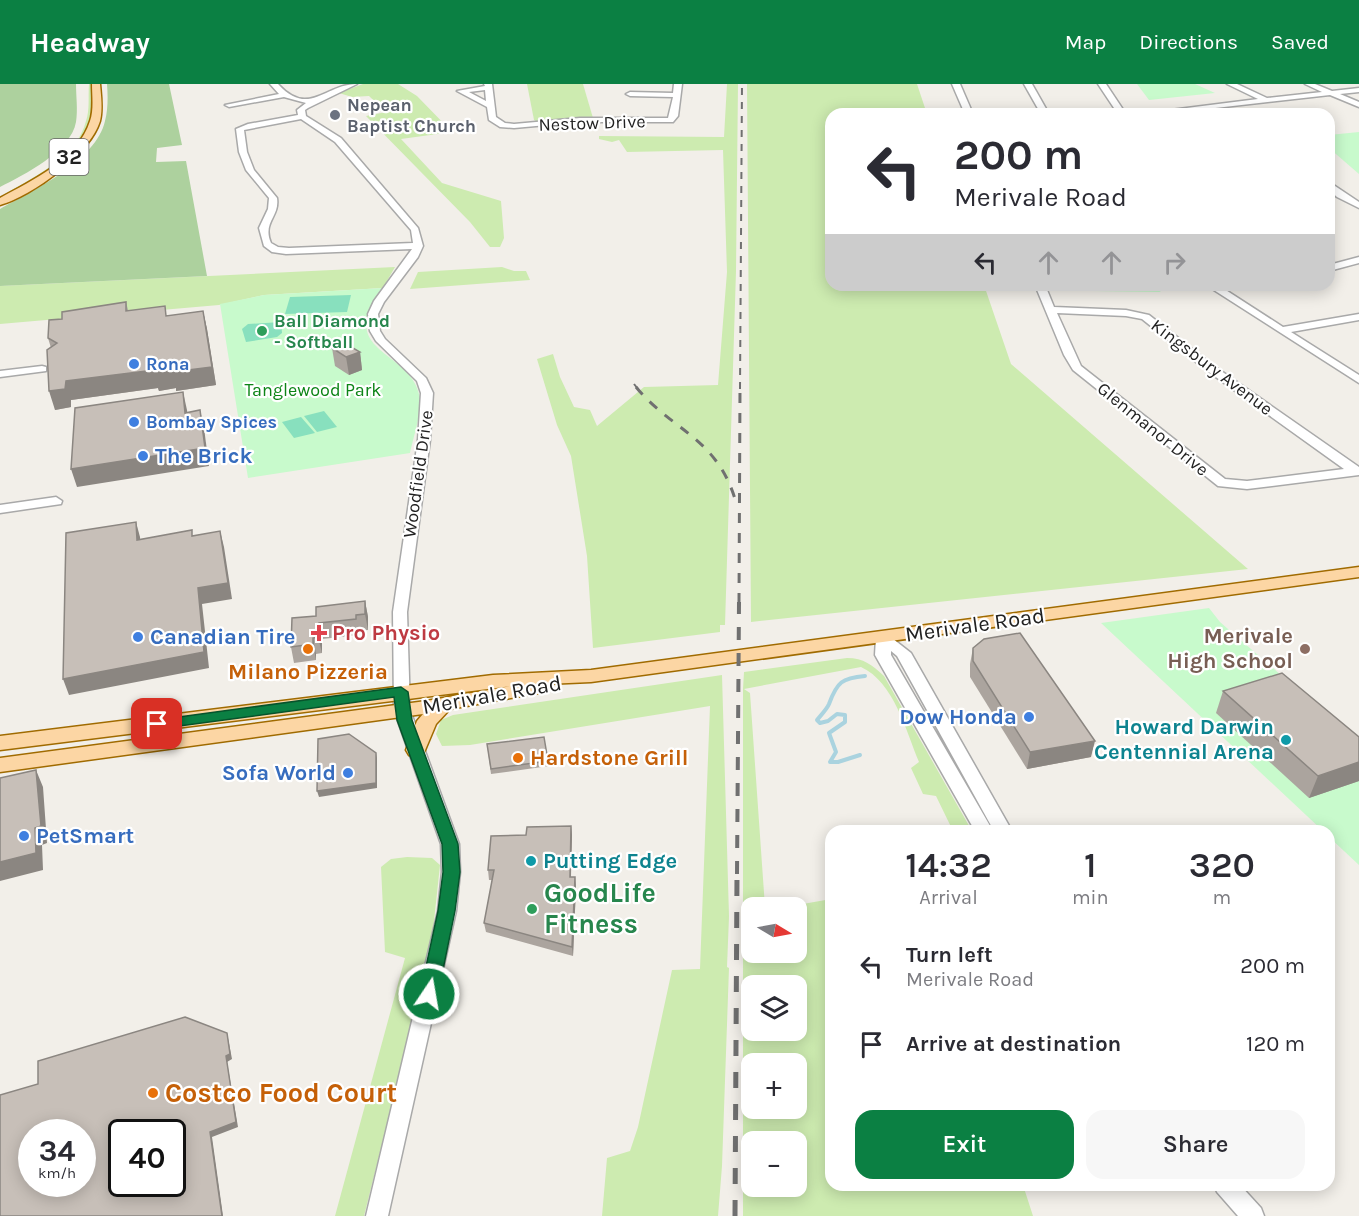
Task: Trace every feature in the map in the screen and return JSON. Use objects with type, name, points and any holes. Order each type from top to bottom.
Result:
[{"type":"main road","name":"32","points":[[0,202],[45,176],[83,143],[94,124],[96,84]]},
{"type":"main road","name":"32","points":[[0,194],[53,160],[68,146],[80,129]]},
{"type":"main road","name":"Merivale Road","points":[[0,765],[401,701],[493,681],[591,676],[1359,572]]},
{"type":"main road","name":"Merivale Road","points":[[0,743],[225,717],[401,701],[444,704],[498,696],[591,676]]},
{"type":"main road","points":[[416,750],[427,721],[444,704]]},
{"type":"street","points":[[274,84],[284,95]]},
{"type":"street","points":[[302,117],[240,129],[239,136],[252,174],[270,191],[274,202],[271,213],[263,223],[262,229],[266,244],[271,248],[289,251],[417,246],[415,230],[338,140],[302,117],[300,110],[311,102],[353,84]]},
{"type":"street","name":"Nestow Drive","points":[[489,106],[461,91],[488,86],[492,118],[508,126],[580,120],[658,121],[673,118],[678,84]]},
{"type":"street","points":[[956,84],[966,108]]},
{"type":"street","points":[[1028,84],[1042,108]]},
{"type":"street","points":[[1102,84],[1118,108]]},
{"type":"street","points":[[1231,84],[1267,100]]},
{"type":"street","points":[[1309,84],[1359,105]]},
{"type":"street","points":[[1193,108],[1359,90]]},
{"type":"street","points":[[630,94],[676,95]]},
{"type":"street","points":[[229,105],[284,95],[311,102]]},
{"type":"street","points":[[1226,104],[1234,108]]},
{"type":"street","points":[[1335,190],[1359,205]]},
{"type":"street","name":"Woodfield Drive","points":[[377,1216],[447,911],[451,872],[450,844],[401,701],[400,612],[424,444],[427,393],[422,380],[381,341],[375,331],[373,314],[379,300],[413,257],[417,246]]},
{"type":"street","points":[[1335,266],[1359,260]]},
{"type":"street","name":"Glenmanor Drive","points":[[1043,291],[1069,355],[1077,368],[1222,483],[1247,485],[1358,471]]},
{"type":"street","points":[[1220,291],[1359,380]]},
{"type":"street","name":"Kingsbury Avenue","points":[[1052,310],[1126,313],[1145,317],[1210,368],[1358,471]]},
{"type":"street","points":[[1281,330],[1359,317]]},
{"type":"street","points":[[0,374],[42,369]]},
{"type":"street","points":[[0,510],[56,501]]},
{"type":"street","points":[[883,638],[883,655],[981,825]]},
{"type":"street","points":[[883,638],[903,654],[1000,825]]},
{"type":"street","points":[[1231,1191],[1255,1216]]},
{"type":"street","points":[[1238,1191],[1255,1216]]},
{"type":"green space","points":[[0,84],[76,84],[77,108],[76,122],[65,143],[45,161],[0,187]]},
{"type":"green space","points":[[89,84],[93,84],[92,117],[87,132],[78,144],[55,166],[0,200],[0,197],[51,166],[73,146],[81,134],[87,117]]},
{"type":"green space","points":[[107,84],[169,84],[182,145],[157,148],[156,162],[186,161],[207,276],[0,286],[0,209],[45,184],[76,162],[89,149],[99,136],[105,121],[108,103]]},
{"type":"green space","points":[[363,84],[398,84],[417,96],[452,132],[401,139],[442,183],[501,201],[504,238],[500,247],[490,247],[470,222],[366,116],[386,112],[369,96],[352,97],[339,93]]},
{"type":"green space","points":[[527,84],[583,84],[593,118],[538,122],[534,120]]},
{"type":"green space","points":[[727,84],[738,84],[736,271],[725,625],[720,625],[720,632],[593,648],[587,556],[571,456],[557,425],[537,359],[553,354],[560,377],[574,407],[590,410],[597,426],[644,387],[718,385],[727,272],[723,150],[627,152],[619,140],[612,142],[599,139],[599,136],[724,137]]},
{"type":"green space","points":[[747,84],[917,84],[925,108],[825,108],[825,291],[986,291],[1011,364],[1248,569],[751,622]]},
{"type":"green space","points":[[1137,84],[1195,84],[1215,93],[1149,100]]},
{"type":"green space","points":[[1359,132],[1359,174],[1335,153],[1335,134]]},
{"type":"green space","points":[[395,267],[383,288],[264,295],[219,305],[0,324],[0,286]]},
{"type":"green space","points":[[502,267],[514,271],[526,271],[530,280],[410,289],[418,272]]},
{"type":"green space","name":"Tanglewood Park","points":[[383,288],[370,310],[366,326],[370,339],[404,369],[414,382],[420,398],[419,417],[410,453],[248,478],[220,304],[264,295]]},
{"type":"green space","points":[[1092,291],[1160,291],[1161,292]]},
{"type":"green space","points":[[351,295],[347,312],[285,314],[290,297]]},
{"type":"green space","name":"Ball Diamond - Softball","points":[[281,322],[282,333],[277,337],[246,342],[242,329],[248,324]]},
{"type":"green space","points":[[324,411],[337,427],[317,432],[304,416]]},
{"type":"green space","points":[[301,417],[315,433],[294,438],[282,422]]},
{"type":"green space","points":[[1209,608],[1220,622],[1359,743],[1359,865],[1335,843],[1335,825],[1317,825],[1101,623]]},
{"type":"green space","points":[[847,658],[858,659],[872,665],[884,676],[969,825],[950,825],[936,796],[923,794],[911,768],[919,762],[904,722],[882,684],[861,667],[744,689],[750,693],[764,897],[743,897],[744,672]]},
{"type":"green space","points":[[722,675],[729,916],[727,967],[729,968],[718,1216],[602,1216],[607,1158],[630,1151],[638,1127],[672,970],[700,969],[710,706],[470,745],[442,746],[436,734],[441,720],[453,715]]},
{"type":"green space","points":[[432,858],[440,865],[431,949],[364,1216],[335,1216],[405,958],[385,952],[381,867],[391,859]]},
{"type":"green space","points":[[825,900],[825,1191],[1025,1191],[1033,1216],[743,1216],[743,1197],[807,1197],[807,1131],[743,1131],[743,1119],[807,1119],[807,1053],[743,1053],[743,1041],[807,1041],[807,975],[743,975],[743,963],[807,963],[807,903]]},
{"type":"building","name":"Rona","points":[[126,302],[126,311],[165,306],[166,316],[203,311],[212,367],[172,372],[171,370],[154,372],[154,370],[66,381],[65,389],[49,391],[47,350],[57,343],[48,338],[49,320],[62,319],[62,312]]},
{"type":"building","points":[[346,344],[360,352],[346,357],[332,348]]},
{"type":"building","points":[[183,392],[185,413],[200,410],[205,448],[71,469],[75,408]]},
{"type":"building","name":"Canadian Tire","points":[[136,522],[137,540],[192,530],[192,536],[220,531],[228,583],[198,588],[204,652],[63,679],[66,533]]},
{"type":"building","points":[[365,601],[365,614],[356,615],[356,619],[319,623],[318,637],[313,638],[313,644],[291,647],[292,618],[316,616],[316,607]]},
{"type":"building","name":"Dow Honda","points":[[1020,633],[1095,741],[1030,752],[973,661],[973,648],[984,639]]},
{"type":"building","points":[[1282,673],[1359,737],[1359,762],[1318,776],[1223,691]]},
{"type":"building","name":"Sofa World","points":[[349,734],[376,753],[376,783],[317,791],[318,739]]},
{"type":"building","name":"Hardstone Grill","points":[[544,737],[548,761],[491,769],[487,744]]},
{"type":"building","name":"PetSmart","points":[[36,770],[41,826],[35,828],[36,853],[0,862],[0,778]]},
{"type":"building","points":[[571,826],[570,877],[575,877],[572,947],[484,923],[494,870],[488,870],[491,836],[526,835],[527,827]]},
{"type":"building","points":[[185,1017],[227,1033],[230,1054],[226,1056],[236,1122],[210,1132],[222,1216],[0,1216],[0,1095],[38,1084],[38,1061]]},
{"type":"waterway","points":[[860,755],[838,762],[830,762],[836,752],[829,733],[845,722],[845,715],[837,714],[828,721],[820,723],[817,720],[827,708],[841,682],[865,676]]},
{"type":"railway","points":[[740,389],[742,84]]},
{"type":"railway","points":[[634,384],[638,389]]},
{"type":"railway","points":[[636,387],[650,402],[705,448],[727,478],[735,499]]},
{"type":"railway","points":[[739,603],[740,387]]},
{"type":"railway","points":[[737,874],[739,602]]},
{"type":"railway","points":[[735,1216],[737,873]]},
{"type":"place","name":"Nepean Baptist Church","points":[[335,115]]},
{"type":"place","name":"Ball Diamond - Softball","points":[[262,331]]},
{"type":"place","name":"Rona","points":[[134,364]]},
{"type":"place","name":"Bombay Spices","points":[[134,422]]},
{"type":"place","name":"The Brick","points":[[143,456]]},
{"type":"place","name":"Pro Physio","points":[[319,633]]},
{"type":"place","name":"Canadian Tire","points":[[138,637]]},
{"type":"place","name":"Milano Pizzeria","points":[[308,649]]},
{"type":"place","name":"Merivale High School","points":[[1305,649]]},
{"type":"place","name":"Dow Honda","points":[[1029,717]]},
{"type":"place","name":"Howard Darwin Centennial Arena","points":[[1286,740]]},
{"type":"place","name":"Hardstone Grill","points":[[518,758]]},
{"type":"place","name":"Sofa World","points":[[348,773]]},
{"type":"place","name":"PetSmart","points":[[24,836]]},
{"type":"place","name":"Putting Edge","points":[[531,861]]},
{"type":"place","name":"GoodLife Fitness","points":[[532,909]]},
{"type":"place","name":"Costco Food Court","points":[[153,1093]]},
{"type":"route","points":[[157,724],[225,717],[401,692],[405,720],[450,844],[451,872],[447,911],[429,994]]}]
